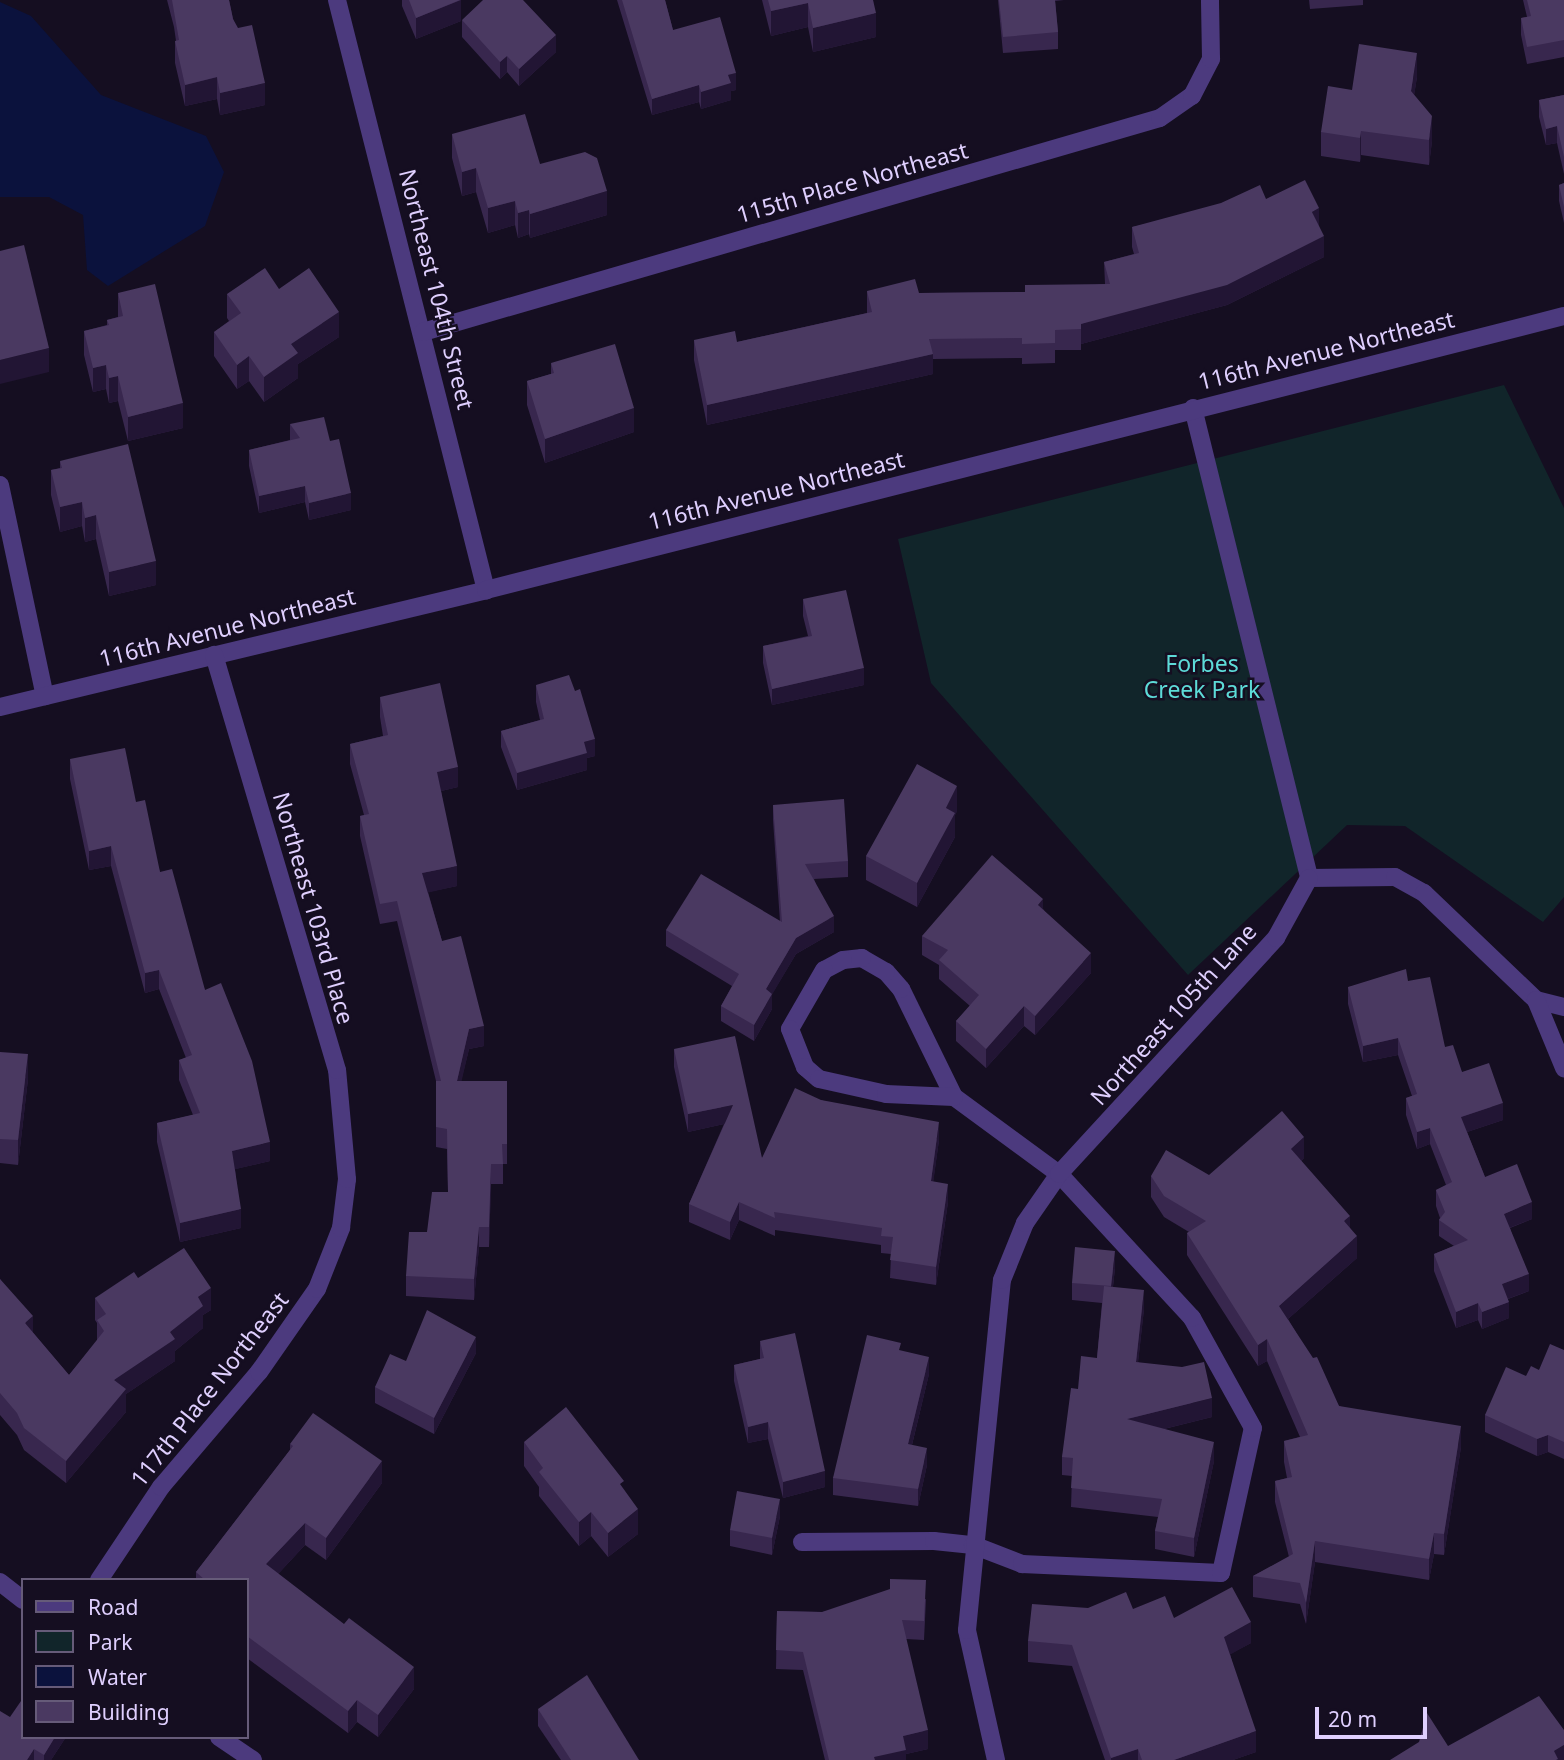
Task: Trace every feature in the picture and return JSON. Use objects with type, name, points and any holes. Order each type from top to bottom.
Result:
[{"type":"street","name":"Northeast 104th Street","points":[[337,0],[486,590]]},
{"type":"street","name":"115th Place Northeast","points":[[423,332],[1160,118],[1192,96],[1211,59],[1210,0]]},
{"type":"street","name":"116th Avenue Northeast","points":[[0,707],[486,590],[1193,408],[1564,316]]},
{"type":"street","points":[[1193,408],[1309,878],[1395,877],[1424,893],[1536,1000],[1564,1068]]},
{"type":"street","points":[[0,485],[45,696]]},
{"type":"street","name":"Northeast 103rd Place","points":[[214,655],[337,1070],[347,1179]]},
{"type":"street","name":"Northeast 105th Lane","points":[[996,1760],[967,1630],[973,1545],[1002,1280],[1025,1223],[1059,1174],[1276,938],[1309,878]]},
{"type":"street","points":[[802,1542],[973,1545],[1022,1564],[1221,1573],[1254,1428],[1192,1318],[1059,1174],[954,1097],[901,989],[886,972],[862,958],[843,960],[824,970],[790,1029],[805,1067],[819,1079],[886,1094],[954,1097]]},
{"type":"street","points":[[1536,1000],[1564,1007]]},
{"type":"street","name":"117th Place Northeast","points":[[100,1578],[161,1487],[259,1373],[317,1289],[341,1228],[347,1179]]},
{"type":"street","points":[[0,1582],[21,1599]]},
{"type":"street","points":[[222,1739],[253,1760]]},
{"type":"green space","name":"Forbes Creek Park","points":[[1504,385],[1564,508],[1564,897],[1543,922],[1405,826],[1347,825],[1188,975],[931,683],[898,539]]},
{"type":"water","points":[[0,2],[31,16],[101,95],[206,136],[224,172],[205,226],[108,286],[87,270],[83,215],[49,197],[0,197]]},
{"type":"building","points":[[172,0],[229,0],[238,28],[252,25],[265,83],[220,93],[217,77],[185,85],[175,41],[179,40]]},
{"type":"building","points":[[409,0],[460,0],[416,18]]},
{"type":"building","points":[[483,0],[523,0],[556,35],[519,69],[507,56],[500,62],[462,20]]},
{"type":"building","points":[[622,0],[665,0],[673,30],[720,17],[736,73],[728,75],[731,83],[701,92],[699,85],[652,99]]},
{"type":"building","points":[[768,0],[873,0],[876,13],[813,28],[808,3],[771,11]]},
{"type":"building","points":[[999,0],[1055,0],[1058,32],[1003,37]]},
{"type":"building","points":[[1527,0],[1564,0],[1564,40],[1527,47],[1521,18],[1531,16]]},
{"type":"building","points":[[1359,44],[1417,53],[1411,91],[1432,116],[1429,140],[1361,131],[1360,138],[1321,132],[1328,86],[1352,90]]},
{"type":"building","points":[[1564,95],[1564,157],[1557,126],[1546,129],[1539,100]]},
{"type":"building","points":[[525,114],[540,164],[585,152],[597,158],[607,191],[530,214],[529,210],[518,213],[515,201],[488,208],[476,168],[462,172],[452,134]]},
{"type":"building","points":[[1305,180],[1319,208],[1312,212],[1324,236],[1227,285],[1081,324],[1081,329],[1055,330],[1055,343],[1022,344],[1022,338],[929,339],[933,354],[707,405],[694,340],[735,331],[737,342],[872,312],[867,291],[915,279],[919,293],[1025,292],[1025,285],[1110,284],[1104,262],[1139,253],[1132,227],[1221,203],[1260,185],[1266,199]]},
{"type":"building","points":[[1564,183],[1564,207],[1559,185]]},
{"type":"building","points":[[24,245],[49,348],[0,360],[0,251]]},
{"type":"building","points":[[265,268],[279,289],[309,268],[339,312],[291,344],[298,353],[264,377],[249,356],[237,365],[214,332],[241,313],[227,294]]},
{"type":"building","points":[[155,284],[183,403],[128,417],[118,376],[109,378],[106,365],[93,368],[84,331],[109,325],[107,320],[123,316],[118,293]]},
{"type":"building","points":[[615,344],[634,408],[545,439],[527,381],[554,373],[551,363]]},
{"type":"building","points":[[324,417],[330,441],[339,439],[351,493],[309,503],[305,486],[259,496],[249,450],[300,438],[290,424]]},
{"type":"building","points":[[128,444],[156,561],[109,572],[96,515],[85,518],[82,502],[60,507],[51,470],[62,468],[60,461]]},
{"type":"building","points":[[846,590],[864,668],[772,689],[763,646],[812,636],[803,599]]},
{"type":"building","points":[[569,675],[575,691],[580,689],[595,739],[584,742],[587,753],[517,773],[501,731],[544,719],[536,685]]},
{"type":"building","points":[[440,683],[458,767],[437,772],[457,866],[422,873],[442,941],[461,936],[484,1026],[469,1029],[457,1081],[507,1081],[507,1144],[502,1144],[503,1164],[491,1164],[489,1227],[479,1227],[474,1279],[406,1276],[409,1232],[427,1232],[432,1192],[448,1192],[447,1129],[436,1127],[436,1081],[441,1081],[397,901],[380,904],[360,816],[369,814],[350,744],[388,735],[380,697]]},
{"type":"building","points":[[125,748],[136,802],[145,800],[160,872],[172,869],[205,990],[221,983],[252,1061],[270,1142],[232,1151],[241,1209],[180,1223],[157,1123],[200,1113],[179,1060],[192,1055],[159,970],[145,973],[111,846],[89,851],[70,759]]},
{"type":"building","points":[[917,764],[957,786],[946,808],[955,813],[917,883],[866,856]]},
{"type":"building","points":[[844,799],[848,861],[805,864],[834,916],[796,938],[766,989],[772,994],[754,1025],[721,1006],[739,974],[666,930],[701,874],[782,922],[773,805]]},
{"type":"building","points":[[992,855],[1043,899],[1038,905],[1091,953],[1035,1016],[1024,1006],[986,1049],[956,1021],[979,995],[939,960],[948,950],[922,936]]},
{"type":"building","points":[[1406,969],[1408,981],[1430,977],[1445,1047],[1453,1045],[1462,1072],[1489,1063],[1503,1103],[1461,1117],[1485,1177],[1517,1164],[1532,1202],[1504,1214],[1529,1274],[1502,1284],[1509,1302],[1482,1312],[1478,1303],[1456,1312],[1434,1254],[1468,1240],[1439,1220],[1445,1212],[1436,1190],[1452,1182],[1430,1128],[1417,1132],[1406,1098],[1417,1094],[1398,1038],[1363,1046],[1348,987]]},
{"type":"building","points":[[735,1036],[762,1158],[795,1088],[821,1100],[939,1122],[931,1181],[948,1184],[936,1267],[890,1260],[893,1237],[881,1236],[882,1228],[774,1212],[775,1218],[739,1202],[730,1222],[689,1204],[733,1105],[688,1114],[674,1049]]},
{"type":"building","points":[[0,1052],[28,1054],[18,1140],[0,1139]]},
{"type":"building","points":[[1282,1111],[1304,1137],[1291,1149],[1350,1216],[1344,1221],[1357,1236],[1279,1306],[1313,1358],[1317,1357],[1339,1406],[1461,1426],[1444,1534],[1434,1533],[1429,1559],[1315,1541],[1306,1603],[1300,1583],[1253,1576],[1293,1554],[1275,1481],[1292,1477],[1284,1441],[1308,1435],[1267,1339],[1258,1345],[1187,1233],[1206,1221],[1164,1196],[1151,1176],[1166,1150],[1209,1175]]},
{"type":"building","points":[[1075,1247],[1115,1251],[1111,1286],[1072,1283]]},
{"type":"building","points":[[184,1248],[211,1288],[198,1297],[203,1306],[170,1332],[175,1339],[114,1380],[126,1389],[66,1461],[24,1428],[17,1413],[0,1393],[0,1279],[33,1316],[25,1323],[69,1375],[104,1331],[97,1320],[106,1314],[95,1298],[134,1272],[138,1278]]},
{"type":"building","points":[[1104,1286],[1144,1290],[1136,1362],[1182,1367],[1204,1362],[1212,1398],[1127,1419],[1214,1442],[1194,1538],[1155,1531],[1162,1499],[1071,1488],[1073,1458],[1062,1457],[1071,1388],[1078,1389],[1081,1356],[1097,1358]]},
{"type":"building","points":[[427,1310],[476,1337],[434,1418],[375,1387],[390,1354],[406,1361]]},
{"type":"building","points":[[795,1333],[825,1471],[783,1482],[768,1422],[748,1427],[734,1365],[764,1358],[760,1341]]},
{"type":"building","points":[[867,1335],[901,1343],[899,1350],[929,1357],[908,1444],[927,1448],[918,1489],[833,1478]]},
{"type":"building","points":[[1550,1344],[1564,1350],[1564,1442],[1548,1435],[1537,1439],[1485,1415],[1506,1367],[1526,1376],[1531,1366],[1539,1370]]},
{"type":"building","points":[[566,1407],[624,1481],[620,1484],[638,1509],[608,1533],[591,1512],[579,1522],[539,1472],[543,1468],[524,1442]]},
{"type":"building","points":[[313,1413],[382,1461],[326,1538],[305,1523],[266,1564],[344,1624],[349,1618],[414,1667],[378,1715],[357,1700],[348,1711],[248,1637],[248,1578],[203,1578],[196,1572],[293,1446],[290,1444]]},
{"type":"building","points":[[737,1491],[780,1499],[772,1538],[730,1530]]},
{"type":"building","points":[[890,1579],[926,1580],[924,1621],[902,1620],[928,1730],[903,1736],[906,1750],[874,1757],[875,1760],[829,1760],[803,1652],[776,1650],[777,1611],[822,1612],[890,1589]]},
{"type":"building","points":[[1232,1587],[1251,1622],[1224,1637],[1256,1731],[1174,1760],[1142,1760],[1138,1749],[1111,1758],[1072,1645],[1028,1641],[1032,1604],[1088,1608],[1126,1592],[1133,1609],[1165,1596],[1174,1618]]},
{"type":"building","points":[[587,1675],[639,1760],[571,1760],[538,1709]]},
{"type":"building","points":[[1539,1696],[1564,1730],[1564,1745],[1554,1751],[1558,1759],[1556,1760],[1390,1760],[1419,1742],[1427,1713],[1448,1746]]},
{"type":"building","points":[[21,1701],[21,1739],[54,1739],[44,1755],[34,1749],[27,1760],[0,1760],[0,1711],[10,1717]]}]
